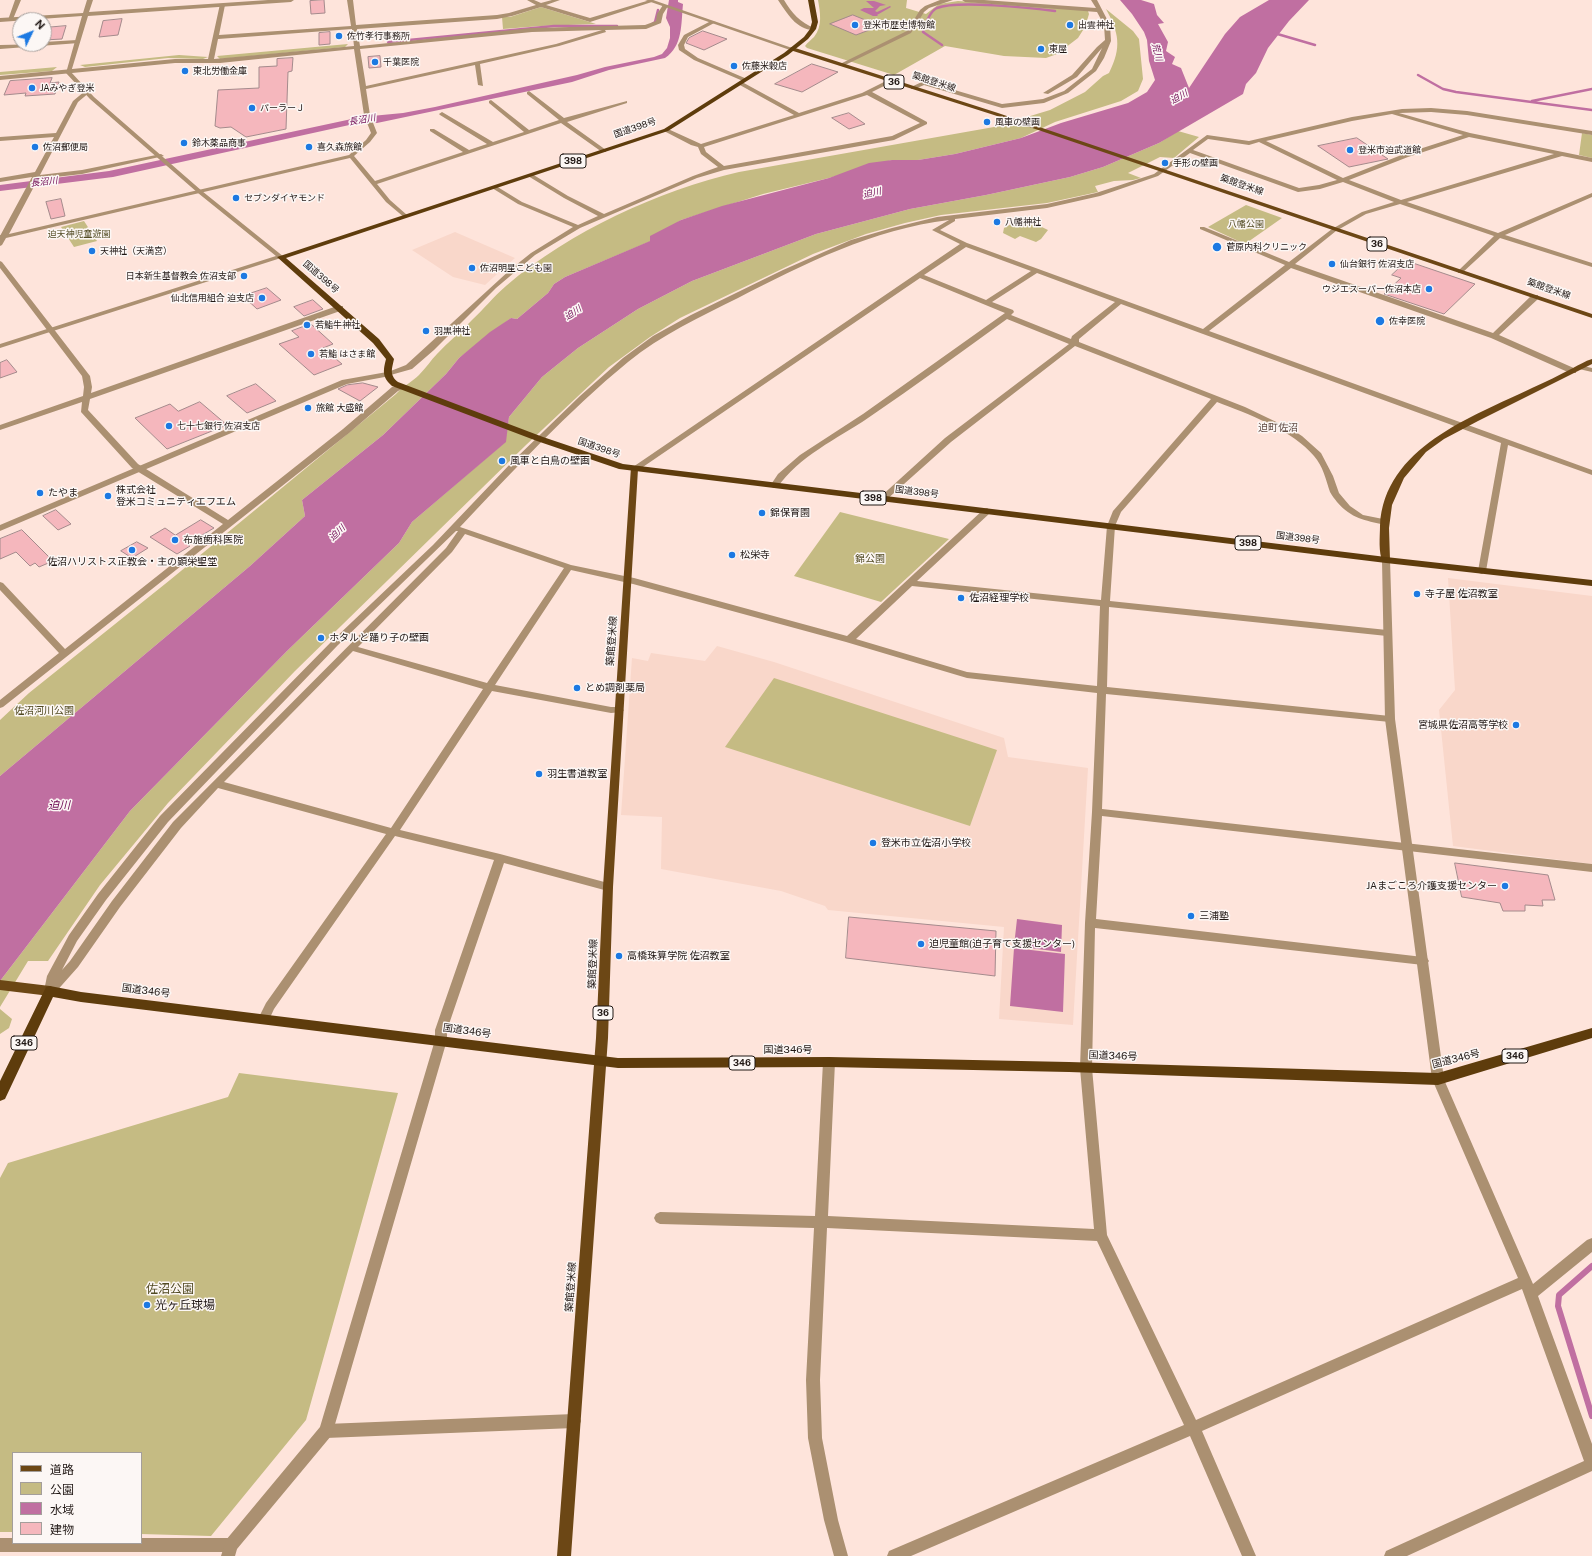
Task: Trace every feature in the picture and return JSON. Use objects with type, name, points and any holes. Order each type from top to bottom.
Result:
[{"type":"highway","points":[[811,0],[814,17],[813,29]]},
{"type":"highway","name":"国道398号","points":[[281,257],[666,130],[792,49],[806,38],[813,29]]},
{"type":"highway","name":"国道398号","points":[[281,257],[340,308],[384,350],[390,359],[388,374],[389,379],[403,387],[540,439],[622,467],[1386,560],[1592,583]]},
{"type":"highway","name":"国道346号","points":[[50,991],[88,998],[441,1040],[600,1062],[829,1062],[1438,1079],[1592,1033]]},
{"type":"highway","name":"346","points":[[0,1095],[50,991]]},
{"type":"main road","name":"築館登米線","points":[[792,49],[996,114],[1164,170],[1334,230],[1592,316]]},
{"type":"main road","points":[[1386,560],[1385,522],[1390,498],[1400,478],[1411,463],[1436,440],[1592,361]]},
{"type":"main road","name":"築館登米線","points":[[564,1556],[600,1062],[608,887],[634,469]]},
{"type":"main road","points":[[0,985],[50,991]]},
{"type":"street","points":[[10,19],[18,0]]},
{"type":"street","points":[[68,72],[90,0]]},
{"type":"street","points":[[0,20],[291,0]]},
{"type":"street","points":[[1,239],[351,156],[373,135],[367,115],[350,0]]},
{"type":"street","points":[[530,0],[540,5],[590,20],[650,1],[792,49]]},
{"type":"street","points":[[216,37],[497,17],[510,15],[557,0]]},
{"type":"street","points":[[781,0],[794,20],[799,24],[813,29]]},
{"type":"street","points":[[841,65],[909,32],[922,11],[927,7],[942,1],[950,0]]},
{"type":"street","points":[[965,0],[1047,8],[1099,9]]},
{"type":"street","points":[[1086,0],[1099,9]]},
{"type":"street","points":[[1018,103],[1044,100],[1075,86],[1094,70],[1108,41],[1107,25],[1094,0]]},
{"type":"street","points":[[212,61],[222,5]]},
{"type":"street","points":[[0,78],[175,61],[212,61],[532,30],[635,28],[657,24],[665,6]]},
{"type":"street","points":[[713,22],[686,36],[681,45],[682,50],[798,114]]},
{"type":"street","points":[[363,88],[557,45],[611,28]]},
{"type":"street","points":[[913,88],[924,83],[996,105],[1008,106],[1043,95],[1068,82],[1078,74],[1099,46],[1108,41]]},
{"type":"street","points":[[0,47],[77,42]]},
{"type":"street","points":[[477,62],[480,85]]},
{"type":"street","points":[[68,72],[87,92],[200,192],[281,257]]},
{"type":"street","points":[[666,130],[693,144],[701,146],[867,92],[890,80]]},
{"type":"street","points":[[1,239],[76,102],[87,92]]},
{"type":"street","points":[[0,528],[345,382],[400,371],[414,363],[494,286],[528,258],[578,227],[603,216],[694,177],[723,168],[894,138],[925,123],[867,92]]},
{"type":"street","points":[[529,93],[563,121],[604,151]]},
{"type":"street","points":[[491,102],[528,132]]},
{"type":"street","points":[[374,183],[528,132],[625,102]]},
{"type":"street","points":[[50,991],[53,976],[73,938],[102,897],[164,819],[335,643],[436,547],[459,529],[540,439],[605,377],[656,338],[694,317],[806,262],[853,241],[894,229],[970,214],[1047,206],[1076,201],[1156,175],[1207,137],[1244,143],[1261,141],[1324,125],[1389,113],[1422,110],[1449,111],[1592,133]]},
{"type":"street","points":[[1389,113],[1469,135],[1592,160]]},
{"type":"street","points":[[442,114],[492,144]]},
{"type":"street","points":[[432,130],[468,152]]},
{"type":"street","points":[[0,139],[58,135]]},
{"type":"street","points":[[1190,151],[1298,190],[1306,190],[1342,180],[1412,153],[1469,135]]},
{"type":"street","points":[[1261,141],[1342,180],[1400,202],[1592,265]]},
{"type":"street","points":[[701,146],[703,153],[723,168]]},
{"type":"street","points":[[1204,332],[1334,230],[1364,213],[1561,154]]},
{"type":"street","points":[[351,156],[388,201],[405,216]]},
{"type":"street","points":[[0,180],[89,171],[162,157]]},
{"type":"street","points":[[530,175],[566,197],[603,216]]},
{"type":"street","points":[[494,187],[520,203],[578,227]]},
{"type":"street","points":[[1460,272],[1499,235],[1592,195]]},
{"type":"street","points":[[935,230],[949,221],[970,214]]},
{"type":"street","points":[[894,229],[920,228],[935,230],[965,244],[1592,473]]},
{"type":"street","points":[[1202,228],[1290,266],[1494,336],[1572,371]]},
{"type":"street","points":[[634,469],[965,244]]},
{"type":"street","points":[[0,346],[281,257]]},
{"type":"street","points":[[0,263],[86,376],[88,387],[84,410],[136,466],[228,524]]},
{"type":"street","points":[[988,302],[1036,270]]},
{"type":"street","points":[[774,486],[783,473],[813,450],[865,417],[1010,312],[919,275]]},
{"type":"street","points":[[1494,336],[1535,297]]},
{"type":"street","points":[[882,499],[948,440],[1068,350],[1075,342],[1075,338],[1120,301]]},
{"type":"street","points":[[0,428],[340,308]]},
{"type":"street","points":[[1006,316],[1075,342],[1264,419],[1299,438],[1318,455],[1329,476],[1335,494],[1347,508],[1360,517],[1385,522]]},
{"type":"street","points":[[1582,367],[1592,370]]},
{"type":"street","points":[[0,705],[346,431],[395,389],[403,387]]},
{"type":"street","points":[[1215,399],[1117,511],[1110,526],[1105,603],[1097,812],[1090,923],[1086,1068],[1101,1235],[1193,1428],[1249,1556]]},
{"type":"street","points":[[1482,571],[1505,442]]},
{"type":"street","points":[[849,640],[986,511]]},
{"type":"street","points":[[459,529],[570,567],[628,580],[849,640],[967,675],[1390,719]]},
{"type":"street","points":[[50,991],[74,964],[116,904],[177,826],[216,784],[449,550],[459,529]]},
{"type":"street","points":[[1386,560],[1390,719],[1438,1079],[1531,1294],[1592,1464],[1391,1556]]},
{"type":"street","points":[[264,1019],[270,1006],[393,832],[570,567]]},
{"type":"street","points":[[910,583],[1387,632]]},
{"type":"street","points":[[0,585],[64,653]]},
{"type":"street","points":[[352,648],[489,687],[611,710],[619,710]]},
{"type":"street","points":[[216,784],[393,832],[500,858],[608,887]]},
{"type":"street","points":[[1097,812],[1592,868]]},
{"type":"street","points":[[0,1545],[230,1550],[326,1431],[441,1040],[441,1030],[500,858]]},
{"type":"street","points":[[1090,923],[1423,961]]},
{"type":"street","points":[[829,1062],[813,1380],[815,1438],[831,1520],[841,1556]]},
{"type":"street","points":[[660,1218],[822,1222],[1101,1235]]},
{"type":"street","points":[[1531,1294],[1592,1244]]},
{"type":"street","points":[[894,1556],[1193,1428],[1525,1281]]},
{"type":"street","points":[[326,1431],[574,1421]]},
{"type":"shaded area","name":"佐沼明星こども園","points":[[455,232],[515,258],[485,285],[453,277],[412,250]]},
{"type":"shaded area","name":"宮城県佐沼高等学校","points":[[1448,578],[1592,596],[1592,864],[1453,846],[1439,710],[1455,690]]},
{"type":"shaded area","name":"登米市立佐沼小学校","points":[[717,646],[774,662],[1004,738],[1008,757],[1088,768],[1073,1025],[999,1019],[1004,927],[828,910],[825,906],[781,891],[661,869],[662,817],[621,815],[632,658],[648,661],[651,653],[705,661]]},
{"type":"green space","points":[[818,0],[907,0],[906,8],[926,14],[939,4],[958,1],[1082,10],[1088,11],[1089,14],[1085,27],[1078,38],[1057,54],[1046,58],[1004,56],[945,46],[894,75],[807,48],[805,46],[817,33],[820,24]]},
{"type":"green space","points":[[541,7],[596,24],[503,29],[502,17],[510,17]]},
{"type":"green space","name":"佐沼河川公園","points":[[1106,9],[1133,31],[1139,39],[1143,79],[1138,91],[1121,101],[1055,122],[1021,138],[955,154],[918,160],[892,160],[829,178],[763,194],[681,220],[651,241],[565,277],[554,284],[548,293],[517,319],[511,318],[459,358],[446,374],[383,435],[302,500],[305,516],[250,566],[0,776],[0,720],[29,693],[170,580],[422,372],[435,356],[497,294],[531,266],[586,231],[616,216],[677,190],[708,180],[739,172],[994,127],[1050,110],[1085,92],[1103,76],[1109,73],[1116,55],[1117,40],[1114,25]]},
{"type":"green space","points":[[348,44],[345,47],[220,59],[217,56]]},
{"type":"green space","points":[[179,55],[208,57],[203,59],[168,58],[85,67],[80,65]]},
{"type":"green space","points":[[57,67],[52,71],[0,75],[0,72]]},
{"type":"green space","points":[[1178,131],[1199,137],[1174,158],[1160,157],[1128,173],[1141,178],[1114,181],[1095,186],[1098,192],[1047,203],[941,215],[866,234],[813,254],[680,318],[650,337],[609,367],[526,445],[295,671],[168,803],[100,885],[48,961],[28,961],[0,1007],[0,981],[130,811],[287,651],[399,543],[412,522],[505,442],[509,417],[542,377],[578,348],[638,309],[692,281],[816,234],[910,209],[1070,177],[1103,167],[1159,143]]},
{"type":"green space","points":[[1582,133],[1592,135],[1592,158],[1579,155]]},
{"type":"green space","name":"八幡公園","points":[[1246,205],[1282,218],[1245,244],[1208,227]]},
{"type":"green space","points":[[1015,217],[1023,218],[1048,230],[1041,239],[1036,242],[1020,236],[1015,239],[1003,233],[1004,228],[1013,223]]},
{"type":"green space","name":"迫天神児童遊園","points":[[84,221],[97,241],[74,247],[61,227]]},
{"type":"green space","name":"錦公園","points":[[840,512],[949,539],[881,602],[794,576]]},
{"type":"green space","points":[[774,678],[997,750],[970,826],[725,747]]},
{"type":"green space","points":[[0,1009],[12,1019],[9,1028],[0,1034]]},
{"type":"green space","name":"佐沼公園","points":[[239,1073],[398,1093],[306,1420],[211,1536],[142,1534],[142,1452],[12,1452],[12,1532],[0,1532],[0,1178],[8,1163],[228,1097]]},
{"type":"water","name":"長沼川","points":[[669,0],[678,0],[678,2],[683,4],[678,41],[671,53],[665,58],[609,70],[572,82],[377,123],[363,122],[113,177],[0,191],[0,185],[109,171],[361,117],[403,113],[435,107],[654,57],[662,54],[667,48],[670,38],[670,27],[666,18]]},
{"type":"water","name":"迫川","points":[[1120,0],[1141,0],[1154,4],[1157,15],[1164,23],[1158,24],[1168,42],[1166,51],[1175,57],[1172,64],[1181,68],[1189,88],[1225,34],[1240,17],[1269,0],[1309,0],[1289,21],[1268,48],[1256,73],[1246,84],[1243,94],[1159,143],[1103,167],[1070,177],[910,209],[816,234],[692,281],[638,309],[578,348],[542,377],[509,417],[506,442],[412,522],[399,543],[287,651],[130,811],[0,981],[0,776],[250,566],[305,516],[302,500],[383,435],[446,374],[459,358],[490,332],[511,318],[517,319],[548,293],[554,284],[565,277],[650,241],[650,236],[681,220],[722,206],[829,178],[869,163],[892,160],[918,160],[955,154],[1021,138],[1061,123],[1128,103],[1147,92],[1155,80],[1149,61],[1147,40],[1144,32]]},
{"type":"water","points":[[866,1],[874,1],[886,5],[880,6],[875,11],[877,12],[890,6],[891,7],[877,15],[878,16],[873,16],[860,10],[864,8],[874,8]]},
{"type":"water","points":[[1017,919],[1062,925],[1061,952],[1014,946]]},
{"type":"water","points":[[1014,948],[1065,954],[1063,1012],[1010,1006]]},
{"type":"building","points":[[324,0],[325,13],[311,14],[310,1]]},
{"type":"building","name":"登米市歴史博物館","points":[[853,15],[880,26],[856,35],[830,24]]},
{"type":"building","points":[[122,19],[118,35],[99,37],[103,21]]},
{"type":"building","points":[[66,26],[62,39],[52,40],[52,27]]},
{"type":"building","points":[[703,31],[727,39],[704,50],[686,43],[689,38]]},
{"type":"building","points":[[330,32],[330,44],[319,45],[319,33]]},
{"type":"building","name":"千葉医院","points":[[380,56],[381,67],[369,68],[368,57]]},
{"type":"building","name":"パーラーＪ","points":[[293,58],[292,71],[288,72],[286,129],[246,137],[231,127],[220,128],[215,126],[218,90],[259,88],[259,67],[277,66],[277,59]]},
{"type":"building","points":[[812,64],[838,72],[802,92],[775,84]]},
{"type":"building","name":"JAみやぎ登米","points":[[52,78],[50,83],[59,82],[55,94],[25,96],[26,93],[4,95],[10,81]]},
{"type":"building","points":[[849,113],[865,124],[849,129],[832,118]]},
{"type":"building","name":"登米市迫武道館","points":[[1357,138],[1388,159],[1349,167],[1318,146]]},
{"type":"building","points":[[61,199],[65,216],[51,219],[46,202]]},
{"type":"building","name":"ウジエスーパー佐沼本店","points":[[1407,261],[1475,284],[1444,314],[1384,294],[1401,278],[1392,275]]},
{"type":"building","name":"仙北信用組合 迫支店","points":[[267,288],[281,300],[257,309],[243,296]]},
{"type":"building","points":[[313,300],[323,309],[304,316],[294,307]]},
{"type":"building","name":"若鮨 はさま館","points":[[311,324],[333,344],[323,348],[342,364],[314,375],[279,344],[299,337],[292,331]]},
{"type":"building","points":[[7,360],[17,372],[0,378],[0,363]]},
{"type":"building","points":[[363,383],[378,387],[360,401],[338,389],[347,385]]},
{"type":"building","points":[[256,384],[276,401],[247,413],[227,396]]},
{"type":"building","name":"七十七銀行 佐沼支店","points":[[200,402],[227,425],[167,449],[135,418],[170,404],[178,411]]},
{"type":"building","points":[[56,510],[71,524],[58,530],[43,516]]},
{"type":"building","name":"布施歯科医院","points":[[201,520],[214,528],[187,544],[190,546],[177,554],[150,537],[165,528],[175,535]]},
{"type":"building","points":[[22,530],[53,561],[39,567],[35,563],[30,566],[16,552],[0,559],[0,539]]},
{"type":"building","name":"佐沼ハリストス正教会・主の顕栄聖堂","points":[[137,542],[148,548],[132,558],[121,551]]},
{"type":"building","name":"JAまごころ介護支援センター","points":[[1455,863],[1548,875],[1555,900],[1542,900],[1543,906],[1525,905],[1525,911],[1503,911],[1500,903],[1462,897]]},
{"type":"building","name":"迫児童館(迫子育て支援センター)","points":[[849,917],[996,931],[995,976],[846,958]]},
{"type":"waterway","points":[[942,45],[923,32],[930,15],[937,8],[960,5],[977,5],[1055,11]]},
{"type":"waterway","points":[[652,24],[655,22],[658,10]]},
{"type":"waterway","points":[[388,42],[554,26],[617,26]]},
{"type":"waterway","points":[[1274,33],[1315,45]]},
{"type":"waterway","points":[[1418,75],[1443,89],[1456,92],[1592,110]]},
{"type":"waterway","points":[[1532,101],[1592,89]]},
{"type":"waterway","points":[[1592,1266],[1559,1295],[1558,1306],[1592,1416]]},
{"type":"place","name":"登米市歴史博物館","points":[[855,25]]},
{"type":"place","name":"出雲神社","points":[[1070,25]]},
{"type":"place","name":"佐竹孝行事務所","points":[[339,36]]},
{"type":"place","name":"東屋","points":[[1041,49]]},
{"type":"place","name":"千葉医院","points":[[375,62]]},
{"type":"place","name":"佐藤米穀店","points":[[734,66]]},
{"type":"place","name":"東北労働金庫","points":[[185,71]]},
{"type":"place","name":"JAみやぎ登米","points":[[32,88]]},
{"type":"place","name":"パーラーＪ","points":[[252,108]]},
{"type":"place","name":"風車の壁画","points":[[987,122]]},
{"type":"place","name":"鈴木薬品商事","points":[[184,143]]},
{"type":"place","name":"佐沼郵便局","points":[[35,147]]},
{"type":"place","name":"喜久森旅館","points":[[309,147]]},
{"type":"place","name":"登米市迫武道館","points":[[1350,150]]},
{"type":"place","name":"手形の壁画","points":[[1165,163]]},
{"type":"place","name":"セブンダイヤモンド","points":[[236,198]]},
{"type":"place","name":"八幡神社","points":[[997,222]]},
{"type":"place","name":"菅原内科クリニック","points":[[1217,247]]},
{"type":"place","name":"天神社（天満宮）","points":[[92,251]]},
{"type":"place","name":"仙台銀行 佐沼支店","points":[[1332,264]]},
{"type":"place","name":"佐沼明星こども園","points":[[472,268]]},
{"type":"place","name":"日本新生基督教会 佐沼支部","points":[[244,276]]},
{"type":"place","name":"ウジエスーパー佐沼本店","points":[[1429,289]]},
{"type":"place","name":"仙北信用組合 迫支店","points":[[262,298]]},
{"type":"place","name":"佐幸医院","points":[[1380,321]]},
{"type":"place","name":"若鮨牛神社","points":[[307,325]]},
{"type":"place","name":"羽黒神社","points":[[426,331]]},
{"type":"place","name":"若鮨 はさま館","points":[[311,354]]},
{"type":"place","name":"旅館 大盛館","points":[[308,408]]},
{"type":"place","name":"七十七銀行 佐沼支店","points":[[169,426]]},
{"type":"place","name":"風車と白鳥の壁画","points":[[502,461]]},
{"type":"place","name":"たやま","points":[[40,493]]},
{"type":"place","name":"株式会社 登米コミュニティエフエム","points":[[108,496]]},
{"type":"place","name":"錦保育園","points":[[762,513]]},
{"type":"place","name":"布施歯科医院","points":[[175,540]]},
{"type":"place","name":"佐沼ハリストス正教会・主の顕栄聖堂","points":[[132,550]]},
{"type":"place","name":"松栄寺","points":[[732,555]]},
{"type":"place","name":"寺子屋 佐沼教室","points":[[1417,594]]},
{"type":"place","name":"佐沼経理学校","points":[[961,598]]},
{"type":"place","name":"ホタルと踊り子の壁画","points":[[321,638]]},
{"type":"place","name":"とめ調剤薬局","points":[[577,688]]},
{"type":"place","name":"宮城県佐沼高等学校","points":[[1516,725]]},
{"type":"place","name":"羽生書道教室","points":[[539,774]]},
{"type":"place","name":"登米市立佐沼小学校","points":[[873,843]]},
{"type":"place","name":"JAまごころ介護支援センター","points":[[1505,886]]},
{"type":"place","name":"三浦塾","points":[[1191,916]]},
{"type":"place","name":"迫児童館(迫子育て支援センター)","points":[[921,944]]},
{"type":"place","name":"高橋珠算学院 佐沼教室","points":[[619,956]]},
{"type":"place","name":"光ヶ丘球場","points":[[147,1305]]},
{"type":"district","name":"迫町佐沼","points":[[1278,428]]},
{"type":"water label","name":"荒川","points":[[1157,52]]}]
